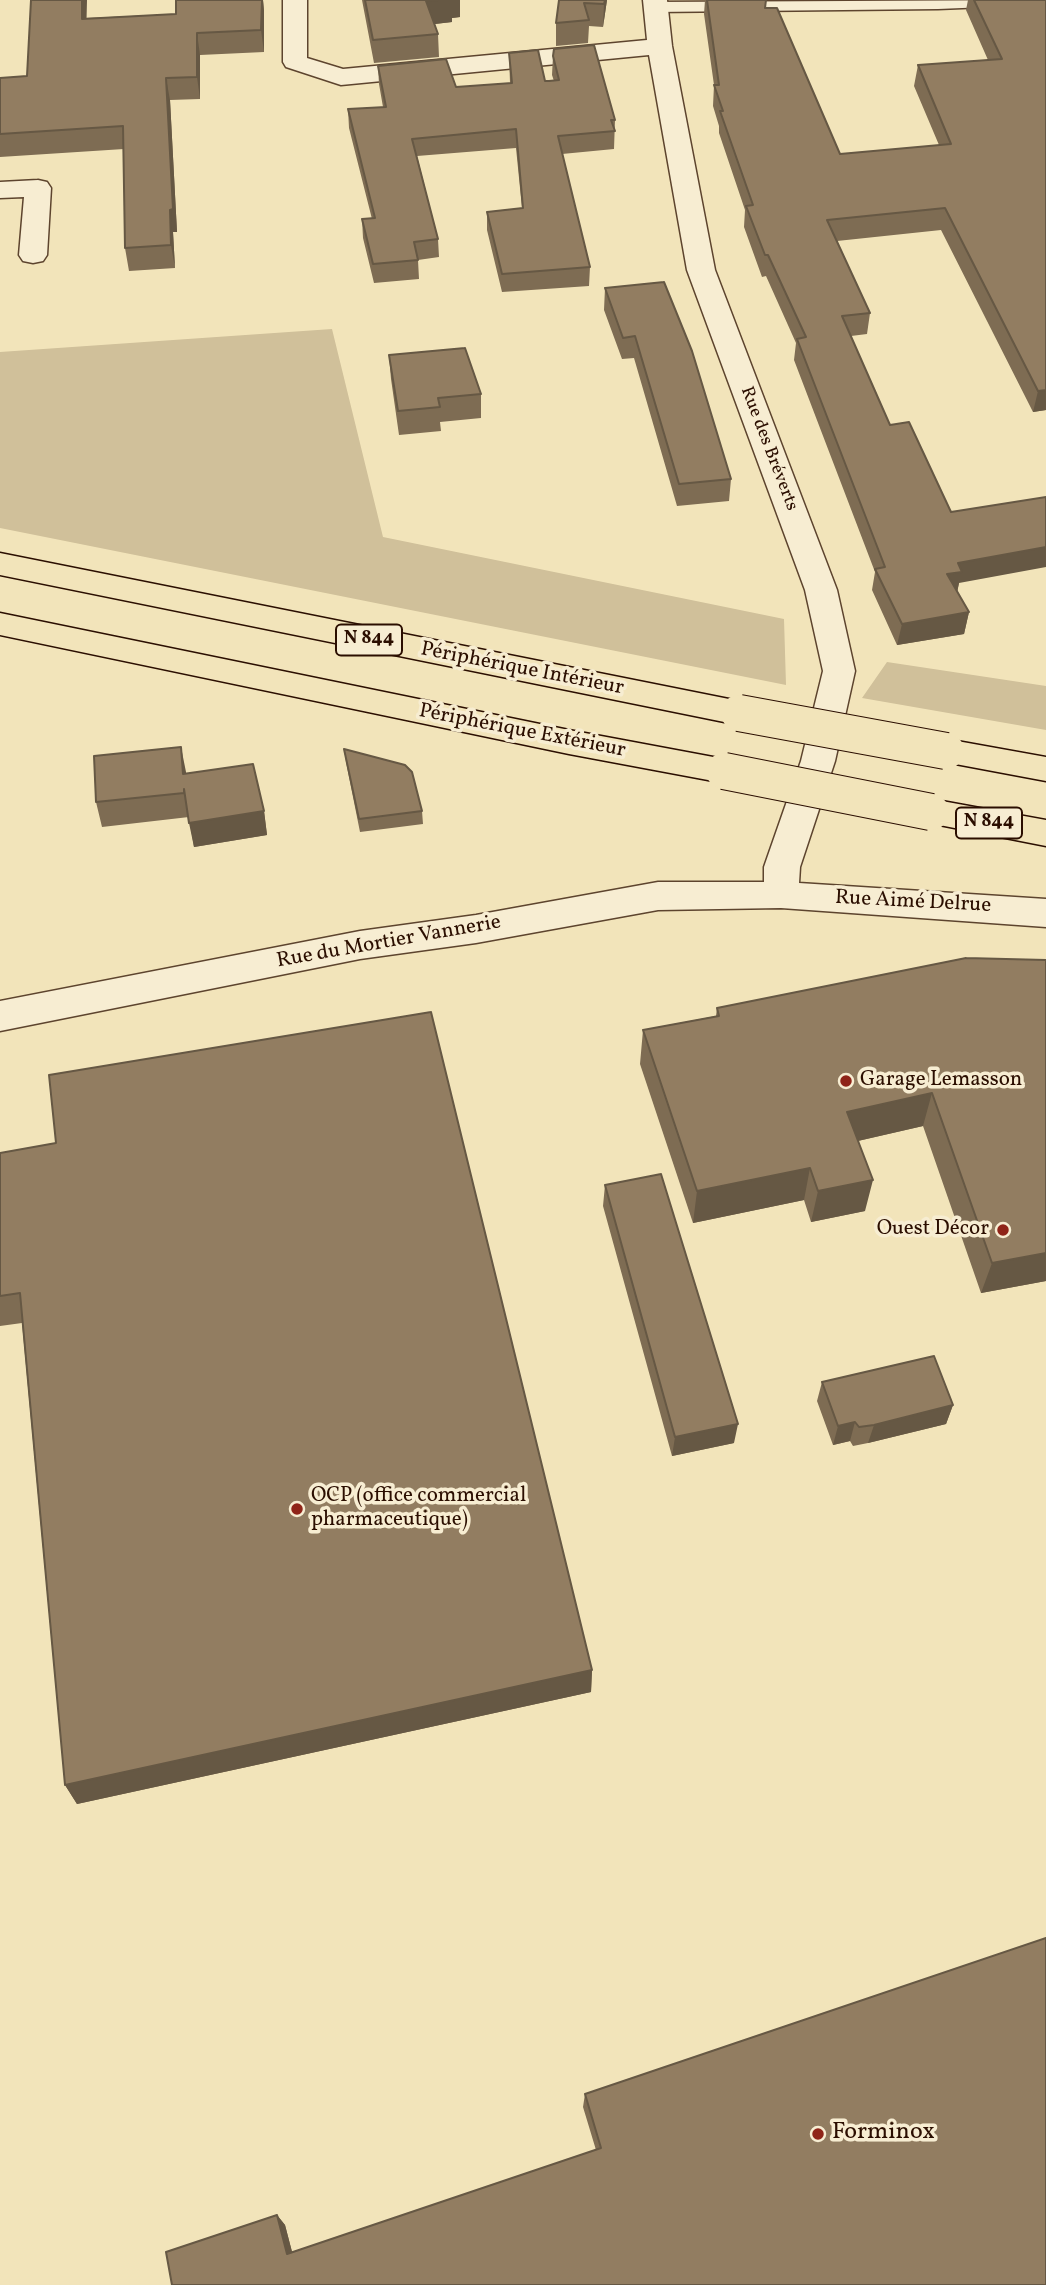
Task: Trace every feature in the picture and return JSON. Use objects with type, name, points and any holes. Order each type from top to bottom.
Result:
[{"type":"highway","name":"Périphérique Intérieur","points":[[0,564],[739,713],[1046,769]]},
{"type":"highway","name":"Périphérique Extérieur","points":[[0,624],[569,742],[1046,833]]},
{"type":"street","points":[[295,0],[295,62],[341,77],[660,46]]},
{"type":"street","name":"Rue des Bréverts","points":[[654,4],[701,271],[821,590],[839,671],[818,761],[782,867],[781,895]]},
{"type":"street","points":[[0,190],[38,188],[33,255]]},
{"type":"street","name":"Rue Aimé Delrue","points":[[781,895],[1046,913]]},
{"type":"street","name":"Rue du Mortier Vannerie","points":[[0,1016],[360,945],[476,929],[658,896],[781,895]]},
{"type":"lane","points":[[654,4],[938,4],[1035,0]]},
{"type":"shaded area","points":[[332,329],[383,537],[784,619],[786,685],[0,528],[0,352]]},
{"type":"shaded area","points":[[887,662],[1046,686],[1046,730],[862,698]]},
{"type":"building","points":[[31,0],[82,0],[82,19],[176,14],[176,0],[262,0],[261,30],[197,33],[197,77],[166,78],[173,209],[170,210],[171,245],[125,248],[123,126],[0,134],[0,78],[27,76]]},
{"type":"building","points":[[365,0],[438,0],[426,1],[438,34],[373,40]]},
{"type":"building","points":[[559,0],[605,0],[604,4],[584,3],[589,20],[556,23]]},
{"type":"building","points":[[707,0],[766,0],[765,8],[777,8],[840,154],[951,144],[918,65],[1002,59],[974,0],[1046,0],[1046,390],[1038,391],[945,208],[827,220],[870,313],[842,316],[890,425],[909,422],[951,512],[1046,497],[1046,547],[958,563],[962,572],[947,574],[969,612],[902,624],[875,569],[885,567],[797,339],[806,337],[768,255],[765,255],[746,206],[753,205],[720,111],[723,111],[714,85],[719,85]]},
{"type":"building","points":[[594,45],[615,120],[611,120],[615,131],[558,136],[590,267],[502,274],[487,212],[523,208],[516,129],[412,139],[438,239],[414,242],[418,260],[373,264],[362,219],[375,218],[348,109],[386,107],[378,66],[446,59],[456,87],[512,83],[509,53],[538,50],[545,81],[549,81],[559,80],[553,56],[554,49]]},
{"type":"building","points":[[664,282],[692,351],[731,479],[679,484],[635,336],[623,338],[605,288]]},
{"type":"building","points":[[465,348],[481,394],[438,398],[440,407],[398,411],[389,355]]},
{"type":"building","points":[[181,747],[183,774],[253,764],[264,811],[189,823],[184,789],[184,793],[96,802],[94,756]]},
{"type":"building","points":[[344,749],[405,765],[412,772],[422,811],[359,819]]},
{"type":"building","points":[[966,958],[1046,960],[1046,1253],[992,1263],[932,1093],[847,1112],[873,1180],[818,1191],[810,1168],[697,1191],[643,1030],[719,1016],[717,1008]]},
{"type":"building","name":"OCP (office commercial pharmaceutique)","points":[[431,1012],[592,1670],[65,1785],[20,1293],[0,1296],[0,1153],[56,1143],[49,1075]]},
{"type":"building","points":[[661,1174],[738,1424],[675,1437],[605,1185]]},
{"type":"building","points":[[934,1356],[953,1405],[874,1425],[859,1427],[855,1422],[838,1426],[822,1382]]},
{"type":"building","name":"Forminox","points":[[1046,1938],[1046,2285],[172,2285],[166,2252],[277,2215],[287,2254],[601,2148],[585,2094]]},
{"type":"place","name":"Garage Lemasson","points":[[846,1081]]},
{"type":"place","name":"Ouest Décor","points":[[1003,1230]]},
{"type":"place","name":"OCP (office commercial pharmaceutique)","points":[[297,1509]]},
{"type":"place","name":"Forminox","points":[[818,2134]]}]
